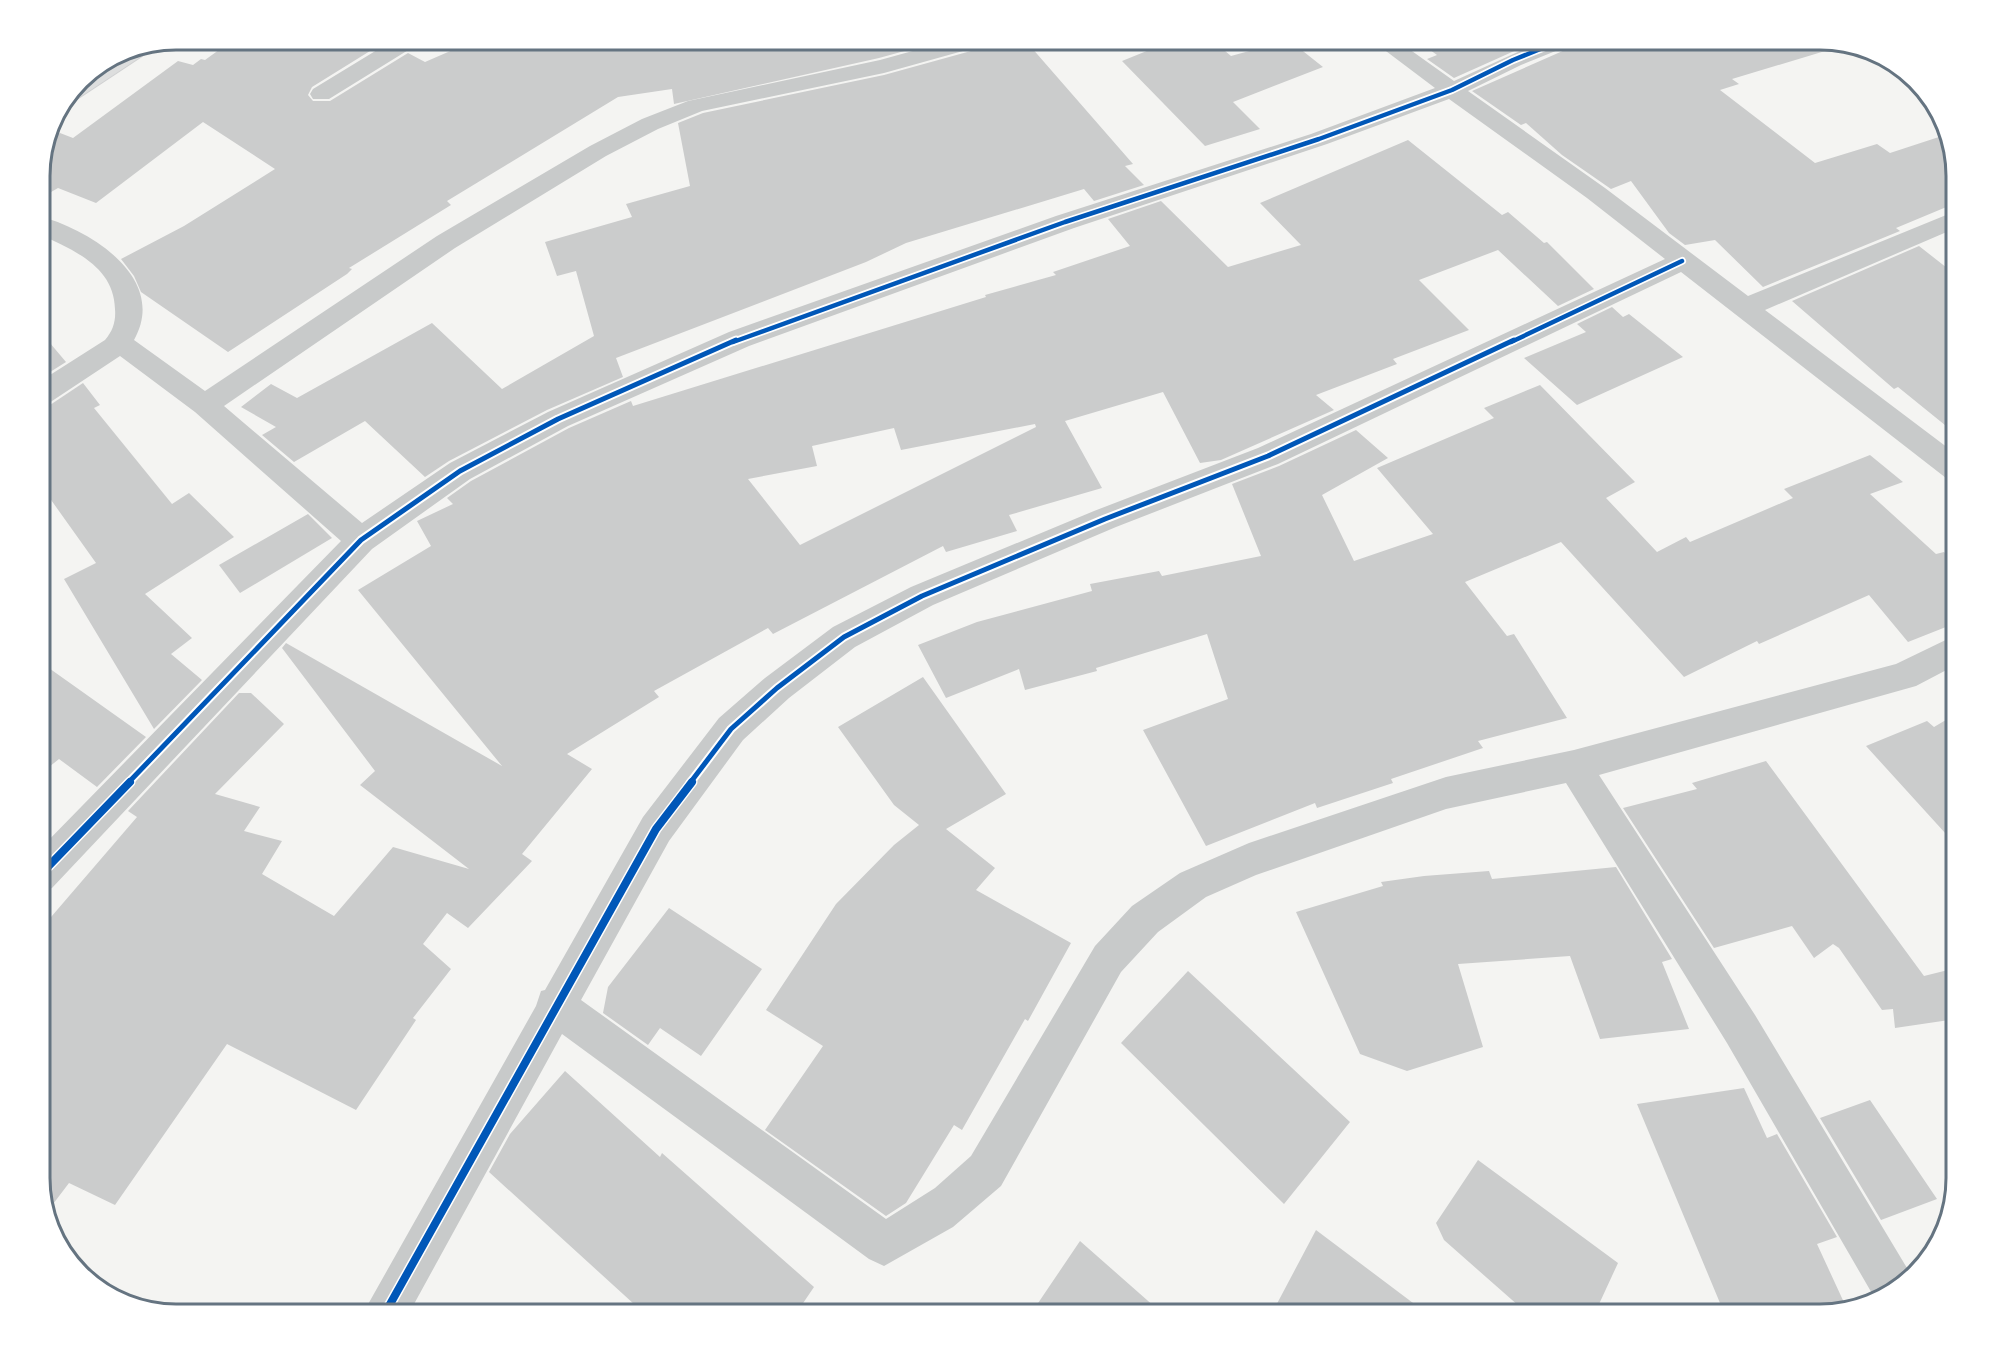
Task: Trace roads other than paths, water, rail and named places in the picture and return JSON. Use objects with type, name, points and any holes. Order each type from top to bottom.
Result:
[{"type":"street","points":[[321,94],[392,50]]},
{"type":"street","points":[[205,405],[446,242],[578,162],[650,124],[696,106],[884,66],[941,50]]},
{"type":"street","points":[[1396,50],[1596,193],[1946,462]]},
{"type":"street","points":[[50,865],[361,540],[460,471],[558,419],[739,339],[1065,222],[1212,176],[1452,90],[1538,50]]},
{"type":"street","points":[[1747,307],[1946,223]]},
{"type":"street","points":[[50,230],[93,251],[112,266],[126,286],[130,318],[119,342],[50,389]]},
{"type":"street","points":[[390,1304],[555,1005],[656,829],[731,729],[777,688],[844,637],[922,596],[984,568],[1269,456],[1682,261]]},
{"type":"street","points":[[119,342],[205,405],[361,540]]},
{"type":"street","points":[[555,1005],[884,1244],[935,1216],[957,1199],[986,1171],[1108,959],[1145,919],[1193,885],[1249,860],[1446,793],[1574,766],[1904,676],[1946,654]]},
{"type":"street","points":[[1574,766],[1741,1029],[1890,1283]]}]
